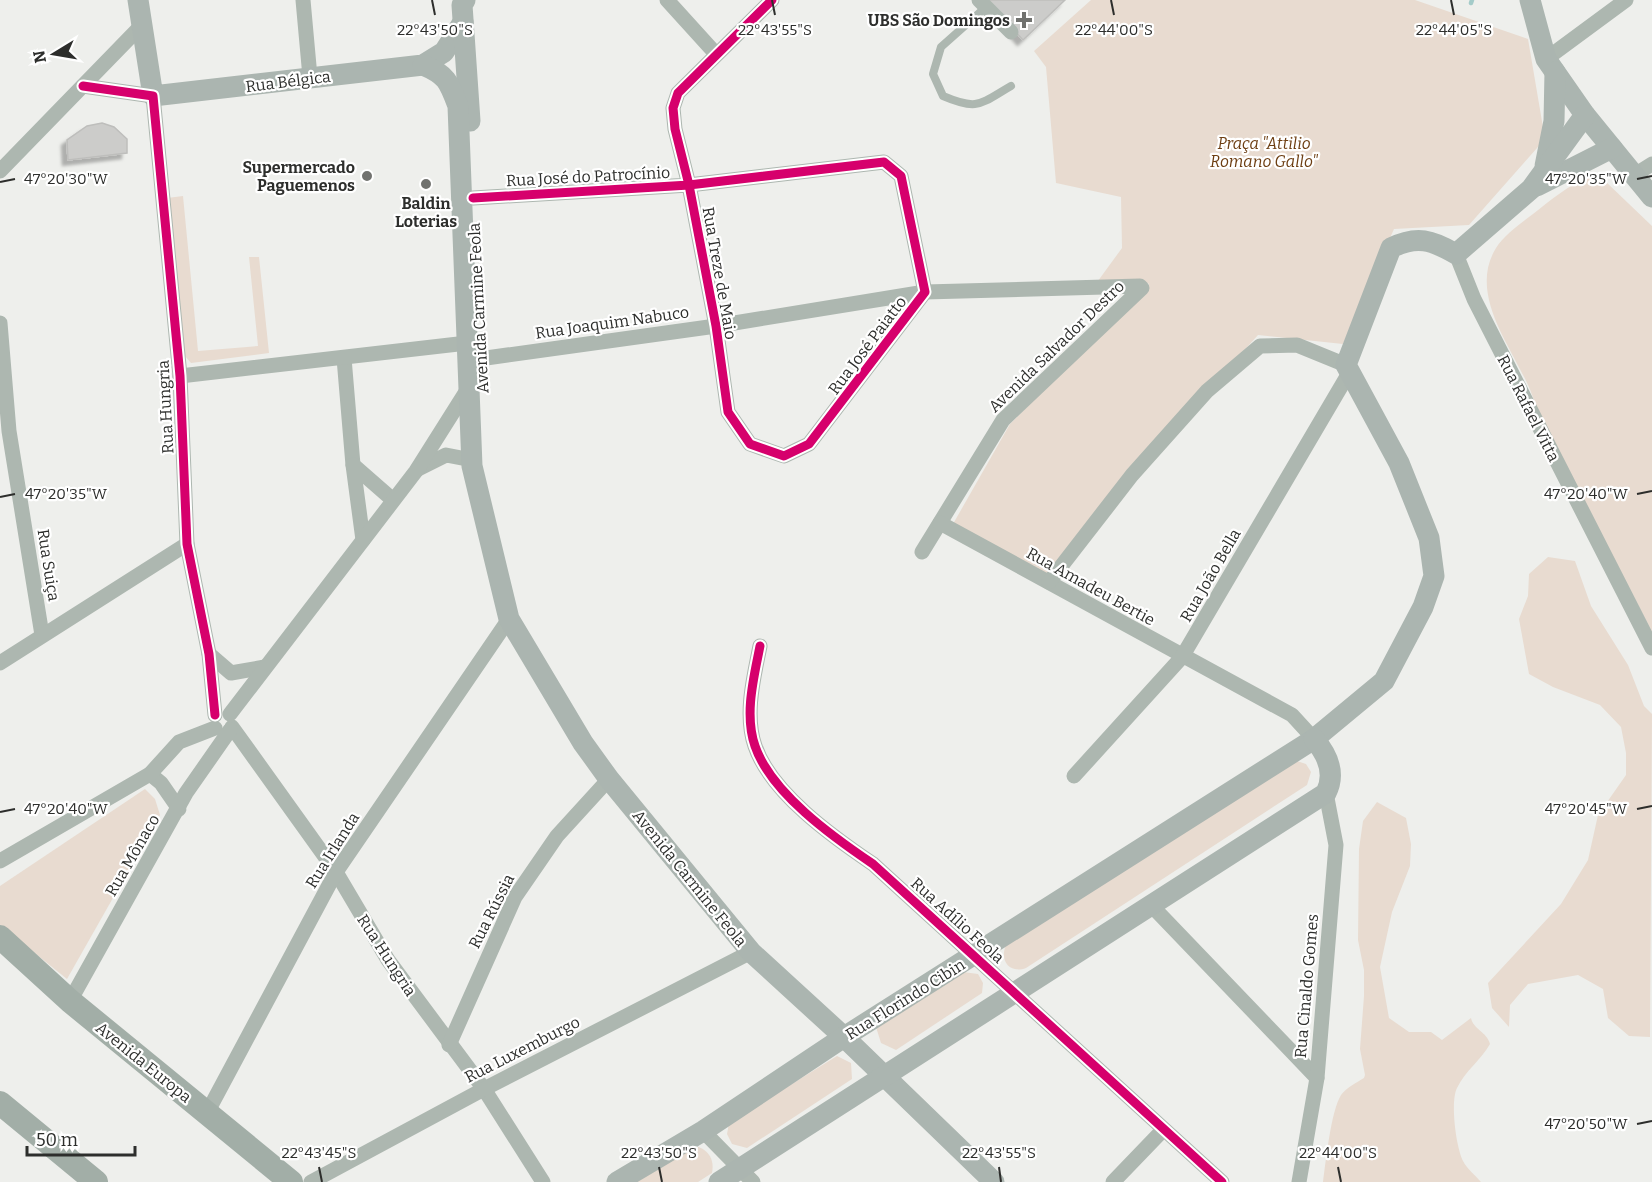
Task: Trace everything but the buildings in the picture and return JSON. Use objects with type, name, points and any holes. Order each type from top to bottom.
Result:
[{"type":"main road","name":"Rua Hungria","points":[[138,0],[153,96]]},
{"type":"main road","points":[[1530,0],[1550,65],[1554,121],[1537,182]]},
{"type":"main road","points":[[423,65],[444,52],[463,7]]},
{"type":"main road","name":"Avenida Carmine Feola","points":[[463,7],[473,198],[473,351],[469,387],[472,460],[509,619],[583,743],[609,779],[751,952],[844,1037],[994,1182]]},
{"type":"main road","name":"Rua Bélgica","points":[[153,96],[423,65]]},
{"type":"main road","name":"Avenida Carmine Feola","points":[[423,65],[440,72],[450,84],[458,106],[473,351],[486,464],[483,508]]},
{"type":"main road","points":[[1550,65],[1612,148],[1644,169],[1652,197]]},
{"type":"main road","points":[[1348,369],[1391,248],[1408,240],[1437,242],[1456,254],[1537,182],[1586,115]]},
{"type":"main road","points":[[1537,182],[1612,148]]},
{"type":"main road","name":"Rua Florindo Cibin","points":[[617,1182],[704,1131],[844,1037],[1314,739],[1384,681],[1423,607],[1434,576],[1429,538],[1399,463],[1348,369]]},
{"type":"main road","points":[[719,1182],[746,1176],[885,1077],[1014,991],[1326,793],[1331,782],[1330,771],[1324,751],[1314,739]]},
{"type":"main road","name":"Avenida Europa","points":[[0,937],[70,1001],[291,1182]]},
{"type":"main road","points":[[0,1103],[96,1182]]},
{"type":"street","points":[[303,0],[310,77]]},
{"type":"street","points":[[667,0],[716,54]]},
{"type":"street","name":"Rua Treze de Maio","points":[[728,412],[716,326],[689,185],[675,129],[674,108],[678,93],[772,0]]},
{"type":"street","points":[[1550,65],[1626,0]]},
{"type":"street","points":[[983,4],[1011,32]]},
{"type":"street","points":[[0,171],[142,25]]},
{"type":"street","points":[[83,86],[153,96]]},
{"type":"street","name":"Rua Hungria","points":[[153,96],[180,376],[187,544],[224,723],[336,872],[388,960],[449,1045],[484,1089],[543,1182]]},
{"type":"street","name":"Rua José do Patrocínio","points":[[473,198],[689,185],[884,162]]},
{"type":"street","name":"Rua José Paiatto","points":[[728,412],[750,444],[784,456],[809,444],[925,292],[901,176],[884,162]]},
{"type":"street","name":"Rua Rafael Vitta","points":[[1456,254],[1474,299],[1652,648]]},
{"type":"street","name":"Rua Joaquim Nabuco","points":[[180,376],[344,357],[473,351],[716,326],[925,292],[1137,285],[1142,288]]},
{"type":"street","name":"Avenida Salvador Destro","points":[[922,552],[1003,420],[1142,288]]},
{"type":"street","name":"Rua Suiça","points":[[0,322],[5,435],[42,635]]},
{"type":"street","points":[[1050,582],[1132,475],[1208,391],[1260,346],[1297,345],[1348,369]]},
{"type":"street","points":[[344,357],[353,465],[363,540]]},
{"type":"street","name":"Rua João Bella","points":[[1074,776],[1182,657],[1348,369]]},
{"type":"street","name":"Rua Mônaco","points":[[70,1001],[179,809],[224,723],[416,471],[469,387]]},
{"type":"street","name":"Rua Mônaco","points":[[416,471],[446,455],[472,460]]},
{"type":"street","points":[[353,465],[393,500]]},
{"type":"street","name":"Rua Amadeu Bertie","points":[[940,523],[1292,715],[1314,739]]},
{"type":"street","points":[[0,663],[187,544]]},
{"type":"street","name":"Rua Irlanda","points":[[207,1113],[336,872],[509,619]]},
{"type":"street","name":"Rua Adílio Feola","points":[[760,646],[750,704],[755,745],[777,783],[828,833],[873,864],[975,955],[1222,1182]]},
{"type":"street","points":[[209,654],[231,673],[265,667]]},
{"type":"street","points":[[0,861],[150,774],[179,742],[224,723]]},
{"type":"street","points":[[150,774],[161,783],[179,809]]},
{"type":"street","name":"Rua Rússia","points":[[449,1045],[515,897],[556,836],[609,779]]},
{"type":"street","name":"Rua Cinaldo Gomes","points":[[1299,1182],[1317,1078],[1336,845],[1326,793]]},
{"type":"street","points":[[1150,904],[1317,1078]]},
{"type":"street","name":"Rua Luxemburgo","points":[[311,1182],[484,1089],[751,952]]},
{"type":"street","points":[[1113,1182],[1163,1130]]},
{"type":"street","points":[[704,1131],[746,1176]]},
{"type":"lane","points":[[983,4],[941,47],[933,74],[943,96],[960,103],[977,106],[1011,86]]},
{"type":"green space","name":"Praça \"Attilio Romano Gallo\"","points":[[1091,0],[1415,0],[1528,39],[1545,139],[1469,225],[1394,229],[1343,344],[1258,335],[1160,444],[1049,582],[953,524],[1010,424],[1149,285],[1148,283],[1095,285],[1122,248],[1121,197],[1056,183],[1046,67],[1034,51]]},
{"type":"green space","points":[[1591,177],[1604,180],[1652,226],[1652,632],[1539,414],[1528,384],[1500,330],[1488,297],[1489,264],[1499,243],[1560,193]]},
{"type":"green space","points":[[183,196],[198,351],[258,346],[249,257],[259,257],[269,353],[191,363],[185,356],[167,198]]},
{"type":"green space","points":[[1548,557],[1575,561],[1591,606],[1628,665],[1644,706],[1652,714],[1650,1037],[1629,1036],[1608,1018],[1603,989],[1578,975],[1528,984],[1510,1005],[1509,1027],[1492,1008],[1488,983],[1561,904],[1588,860],[1598,815],[1626,775],[1626,753],[1621,727],[1600,705],[1553,687],[1529,674],[1519,619],[1528,596],[1529,574]]},
{"type":"green space","points":[[1297,761],[1306,764],[1311,772],[1307,785],[1026,968],[1015,969],[1007,965],[1004,956],[1006,945]]},
{"type":"green space","points":[[145,789],[155,799],[160,815],[67,979],[0,925],[0,886]]},
{"type":"green space","points":[[1377,802],[1406,818],[1411,844],[1410,866],[1392,912],[1380,967],[1389,1018],[1409,1032],[1431,1032],[1442,1040],[1471,1018],[1474,1025],[1486,1036],[1490,1044],[1464,1076],[1457,1088],[1454,1103],[1460,1154],[1467,1167],[1481,1182],[1323,1182],[1329,1137],[1337,1102],[1343,1092],[1365,1075],[1360,1049],[1364,970],[1358,940],[1359,849],[1363,821]]},
{"type":"green space","points":[[963,972],[978,974],[983,983],[982,993],[896,1050],[881,1043],[876,1027]]},
{"type":"green space","points":[[837,1056],[851,1063],[852,1079],[747,1148],[732,1144],[727,1134],[729,1123]]},
{"type":"green space","points":[[692,1145],[709,1154],[713,1168],[712,1173],[698,1182],[633,1182]]},
{"type":"cycle path","points":[[473,198],[689,185],[884,162],[901,176],[925,292],[809,444],[784,456],[750,444],[728,412],[716,326],[689,185],[675,129],[673,108],[678,93],[772,0]]},
{"type":"cycle path","points":[[83,86],[153,96],[180,376],[187,544],[209,654],[215,715]]},
{"type":"cycle path","points":[[760,646],[751,696],[752,734],[763,763],[789,797],[822,827],[873,864],[1222,1182]]},
{"type":"place","name":"UBS São Domingos","points":[[1024,20]]},
{"type":"place","name":"Supermercado Paguemenos","points":[[367,176]]},
{"type":"place","name":"Baldin Loterias","points":[[426,184]]}]
